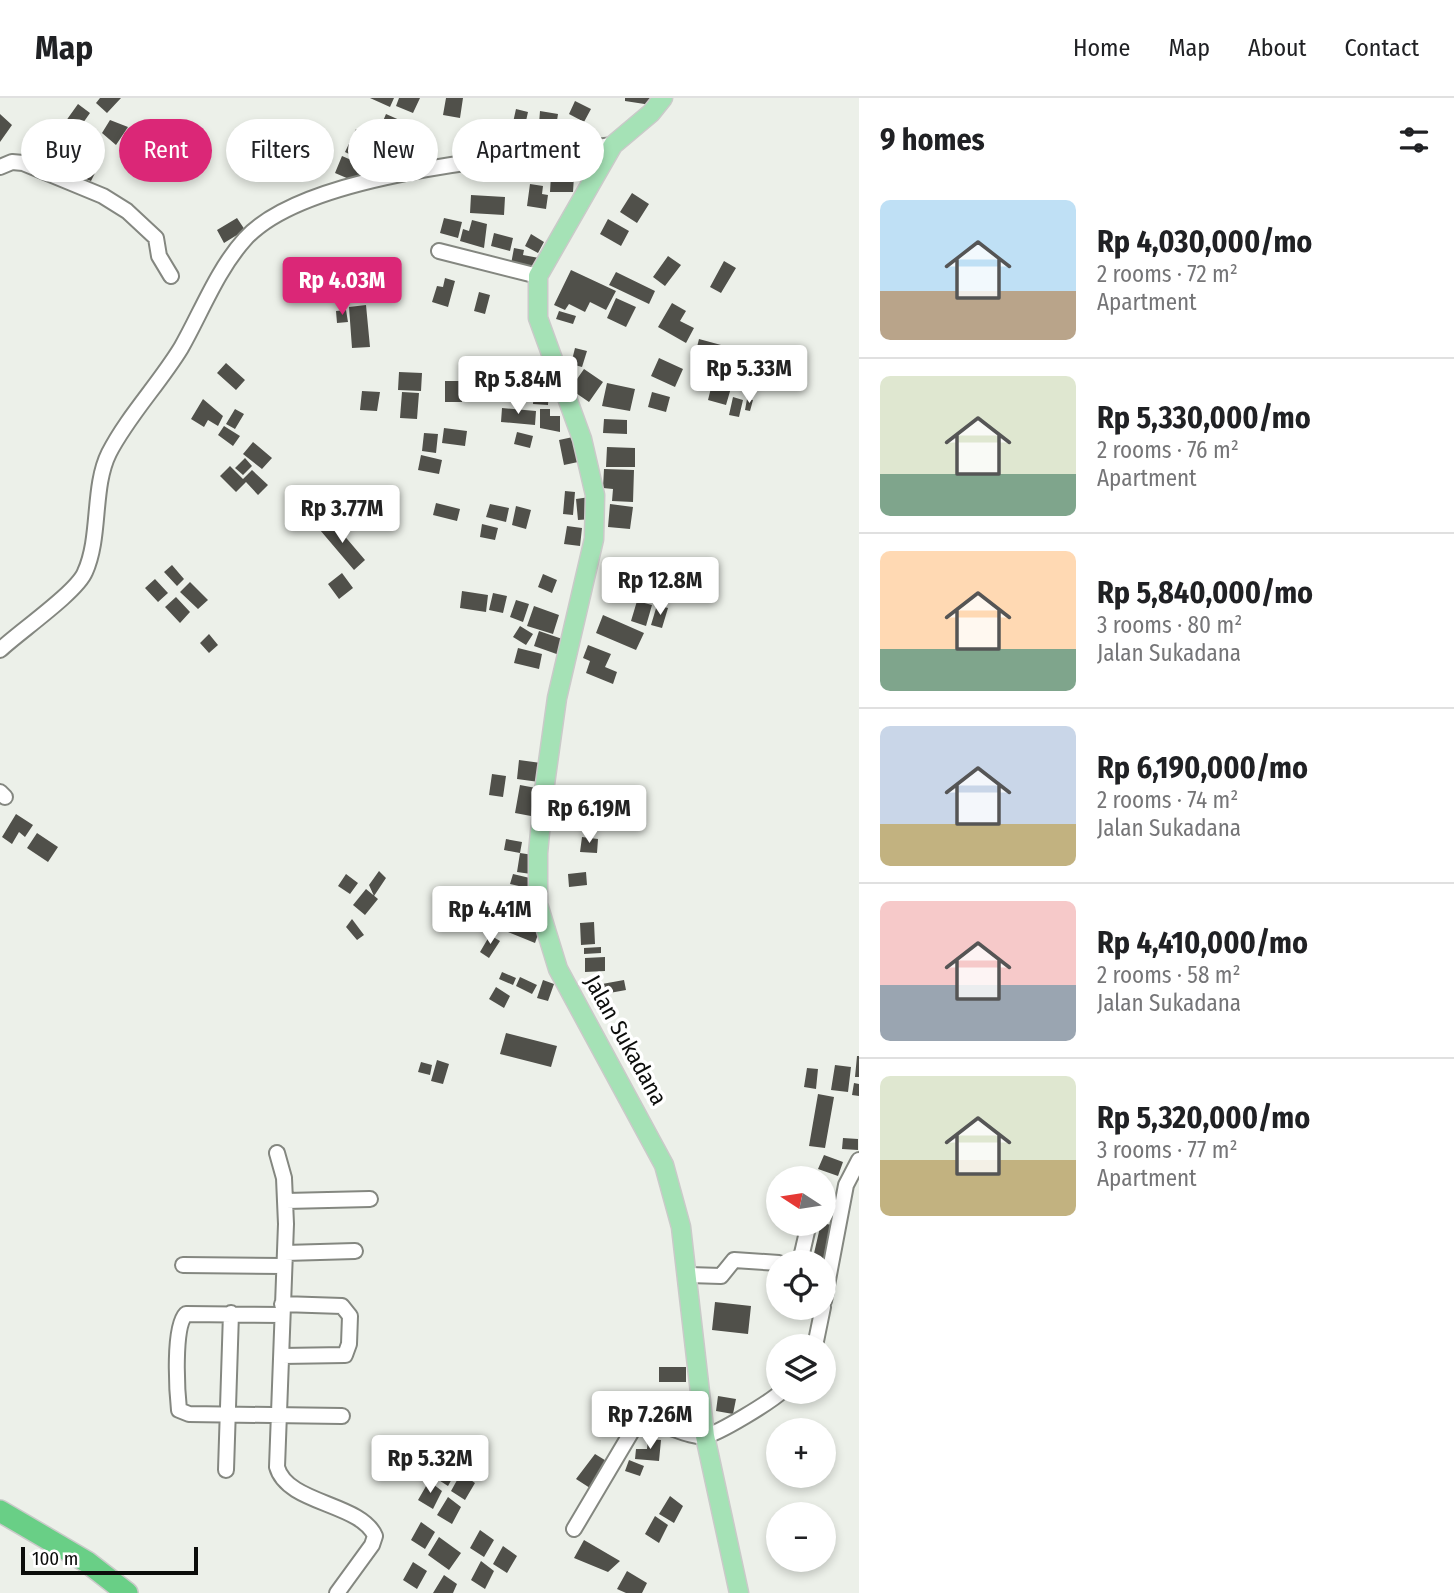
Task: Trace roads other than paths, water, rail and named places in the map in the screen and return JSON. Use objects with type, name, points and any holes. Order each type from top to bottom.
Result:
[{"type":"highway","points":[[0,1511],[88,1562],[127,1593]]},
{"type":"main road","name":"Jalan Sukadana","points":[[663,98],[651,113],[613,145],[538,276],[538,318],[582,439],[596,495],[594,539],[558,698],[544,791],[538,853],[538,904],[558,969],[664,1165],[681,1227],[689,1275],[705,1436],[739,1593]]},
{"type":"street","points":[[0,650],[84,575],[107,456],[179,351],[233,255],[253,232],[286,211],[347,185],[447,166],[613,145]]},
{"type":"street","points":[[0,167],[12,162],[23,163],[103,196],[127,211],[156,238],[159,256],[171,276]]},
{"type":"street","points":[[439,251],[538,276]]},
{"type":"street","points":[[276,1153],[286,1201],[277,1467],[281,1478],[365,1524],[375,1536],[372,1545],[337,1593]]},
{"type":"street","points":[[834,1250],[846,1185],[859,1160]]},
{"type":"street","points":[[286,1201],[370,1199]]},
{"type":"street","points":[[183,1265],[284,1259],[355,1251]]},
{"type":"street","points":[[689,1275],[722,1276],[730,1262],[737,1259],[766,1262]]},
{"type":"street","points":[[282,1356],[345,1355],[349,1344],[350,1315],[342,1306],[186,1314],[182,1318],[178,1337],[180,1412],[342,1416]]},
{"type":"street","points":[[226,1470],[231,1313]]},
{"type":"street","points":[[575,1529],[635,1426],[649,1423],[705,1436],[766,1403]]}]
